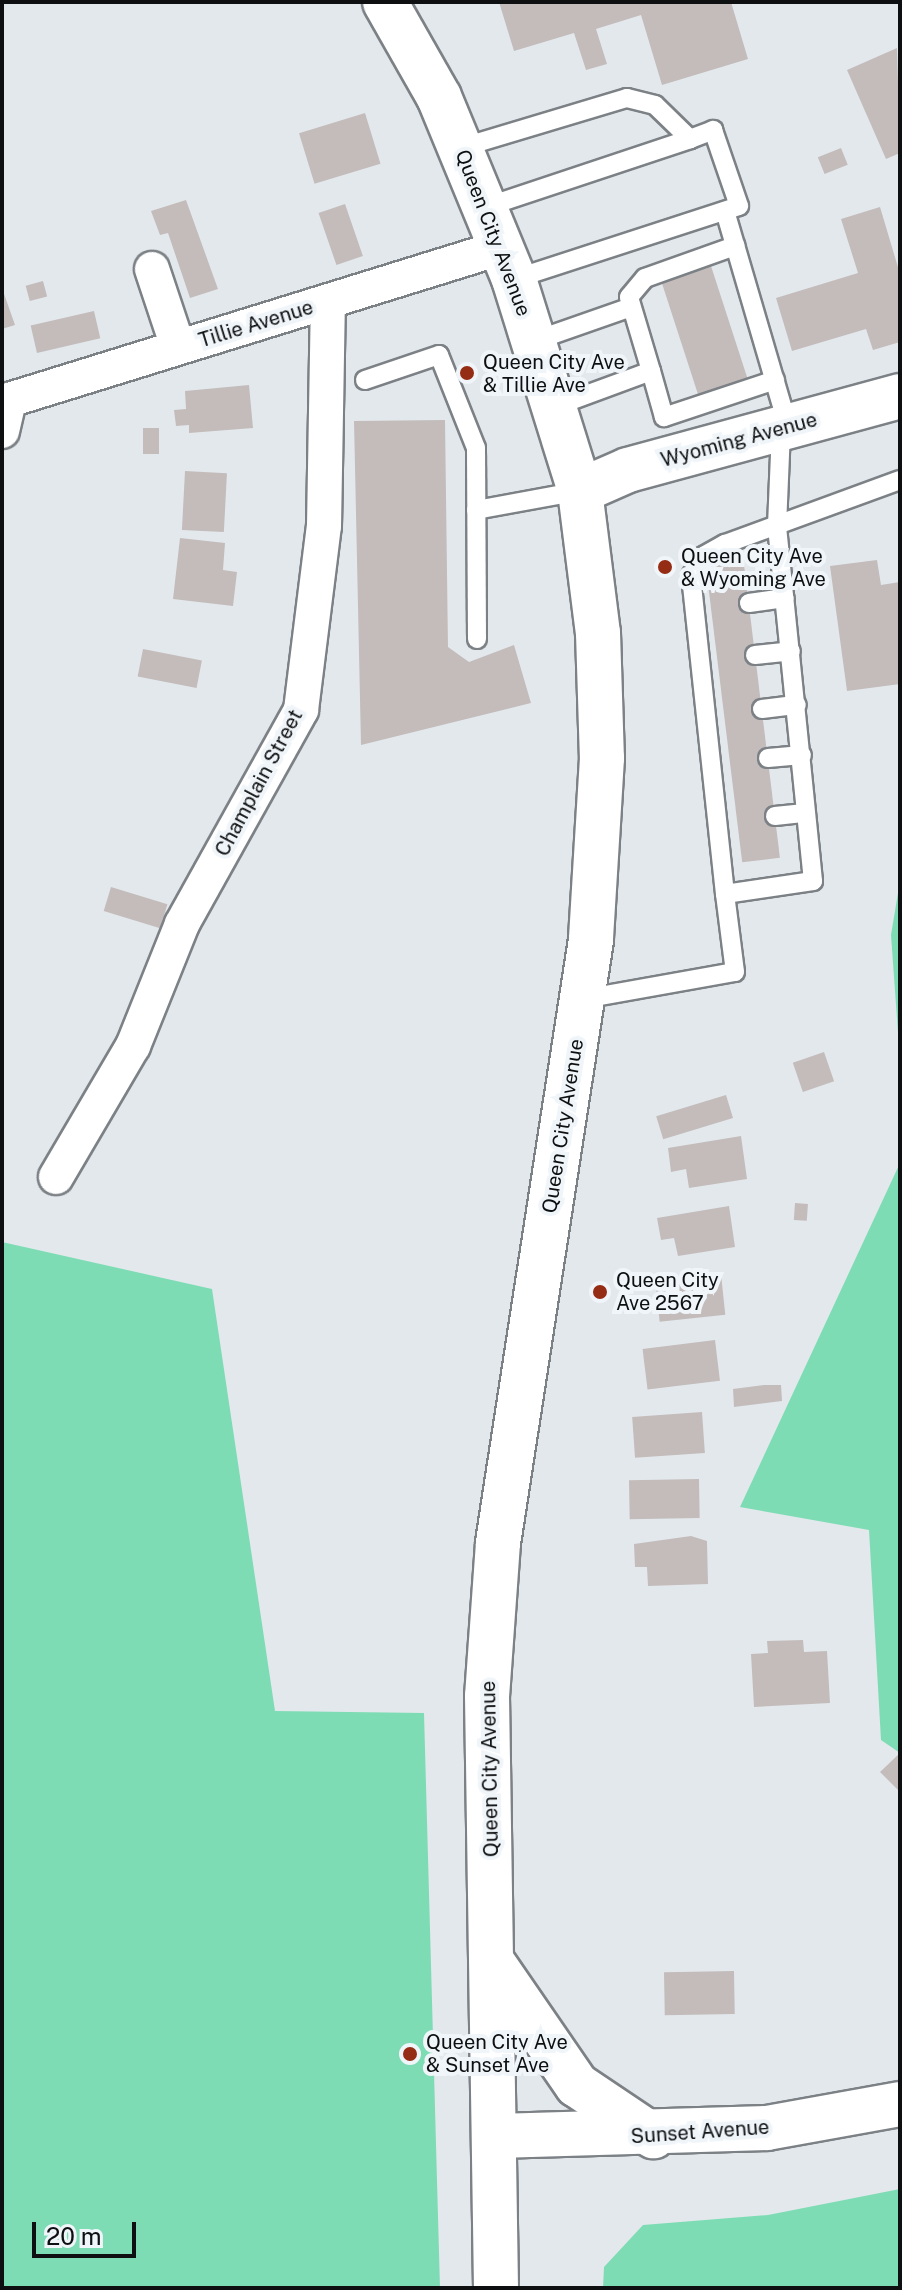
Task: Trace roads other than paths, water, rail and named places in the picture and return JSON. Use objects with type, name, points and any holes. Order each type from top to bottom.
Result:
[{"type":"main road","name":"Queen City Avenue","points":[[397,6],[486,207],[556,406],[580,491],[598,633],[602,758],[583,999],[498,1543],[487,1696],[497,2136],[496,2288]]},
{"type":"main road","name":"Wyoming Avenue","points":[[580,491],[671,437],[785,428],[900,396]]},
{"type":"main road","points":[[493,1963],[577,2085],[656,2137]]},
{"type":"main road","name":"Sunset Avenue","points":[[497,2136],[656,2137],[767,2128],[900,2104]]},
{"type":"street","name":"Tillie Avenue","points":[[6,416],[178,347],[328,303],[508,263]]},
{"type":"street","points":[[152,269],[178,347]]},
{"type":"street","name":"Champlain Street","points":[[56,1177],[133,1046],[182,924],[301,710],[324,526],[328,303]]},
{"type":"lane","points":[[460,148],[627,98],[655,105],[690,139]]},
{"type":"lane","points":[[486,207],[713,130],[739,206],[508,263]]},
{"type":"lane","points":[[725,211],[775,380],[785,428],[777,526],[813,881],[725,894]]},
{"type":"lane","points":[[735,246],[645,278],[629,297],[671,437],[775,380]]},
{"type":"lane","points":[[534,341],[631,307]]},
{"type":"lane","points":[[365,380],[439,355],[476,448],[477,639]]},
{"type":"lane","points":[[556,406],[651,371]]},
{"type":"lane","points":[[583,999],[735,972],[725,894],[727,822],[702,610],[691,576],[703,556],[900,480]]},
{"type":"lane","points":[[476,510],[580,491]]},
{"type":"lane","points":[[749,603],[785,598]]},
{"type":"lane","points":[[755,655],[791,651]]},
{"type":"lane","points":[[762,709],[797,705]]},
{"type":"lane","points":[[768,758],[802,755]]},
{"type":"lane","points":[[775,816],[805,813]]},
{"type":"place","name":"Queen City Ave & Tillie Ave","points":[[467,373]]},
{"type":"place","name":"Queen City Ave & Wyoming Ave","points":[[665,567]]},
{"type":"place","name":"Queen City Ave 2567","points":[[600,1292]]},
{"type":"place","name":"Queen City Ave & Sunset Ave","points":[[410,2054]]}]
